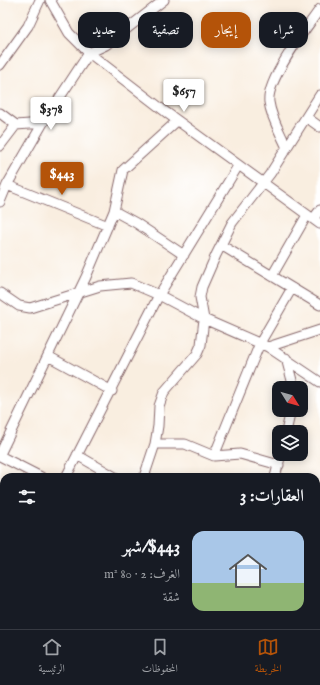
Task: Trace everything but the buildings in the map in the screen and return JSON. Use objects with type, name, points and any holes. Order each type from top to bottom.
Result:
[{"type":"street","points":[[0,66],[28,26],[40,0]]},
{"type":"street","points":[[50,0],[69,33],[89,53],[177,121],[314,219]]},
{"type":"street","points":[[0,202],[7,185],[43,123],[89,53],[106,45],[164,0]]},
{"type":"street","points":[[287,148],[271,110],[269,100],[271,89],[294,46],[320,9]]},
{"type":"street","points":[[145,473],[155,444],[159,406],[164,392],[197,354],[201,345],[204,320],[201,307],[202,287],[221,245],[232,223],[287,148],[320,95]]},
{"type":"street","points":[[0,113],[16,125],[43,123]]},
{"type":"street","points":[[306,117],[320,127]]},
{"type":"street","points":[[34,473],[0,455],[108,226],[114,211],[123,170],[177,121]]},
{"type":"street","points":[[0,146],[16,125]]},
{"type":"street","points":[[68,473],[112,391],[159,296],[238,166]]},
{"type":"street","points":[[7,185],[108,226]]},
{"type":"street","points":[[272,276],[320,210]]},
{"type":"street","points":[[114,211],[136,223],[184,255]]},
{"type":"street","points":[[221,245],[320,305]]},
{"type":"street","points":[[0,293],[19,306],[30,308],[100,286],[127,282],[159,296],[204,320],[264,345],[286,358],[320,382]]},
{"type":"street","points":[[214,456],[264,345],[292,288]]},
{"type":"street","points":[[264,345],[320,330]]},
{"type":"street","points":[[48,356],[112,391]]},
{"type":"street","points":[[286,358],[292,381]]},
{"type":"street","points":[[155,444],[185,444],[214,456],[240,454],[279,465]]},
{"type":"street","points":[[78,455],[108,473]]},
{"type":"street","points":[[276,473],[280,461]]}]
